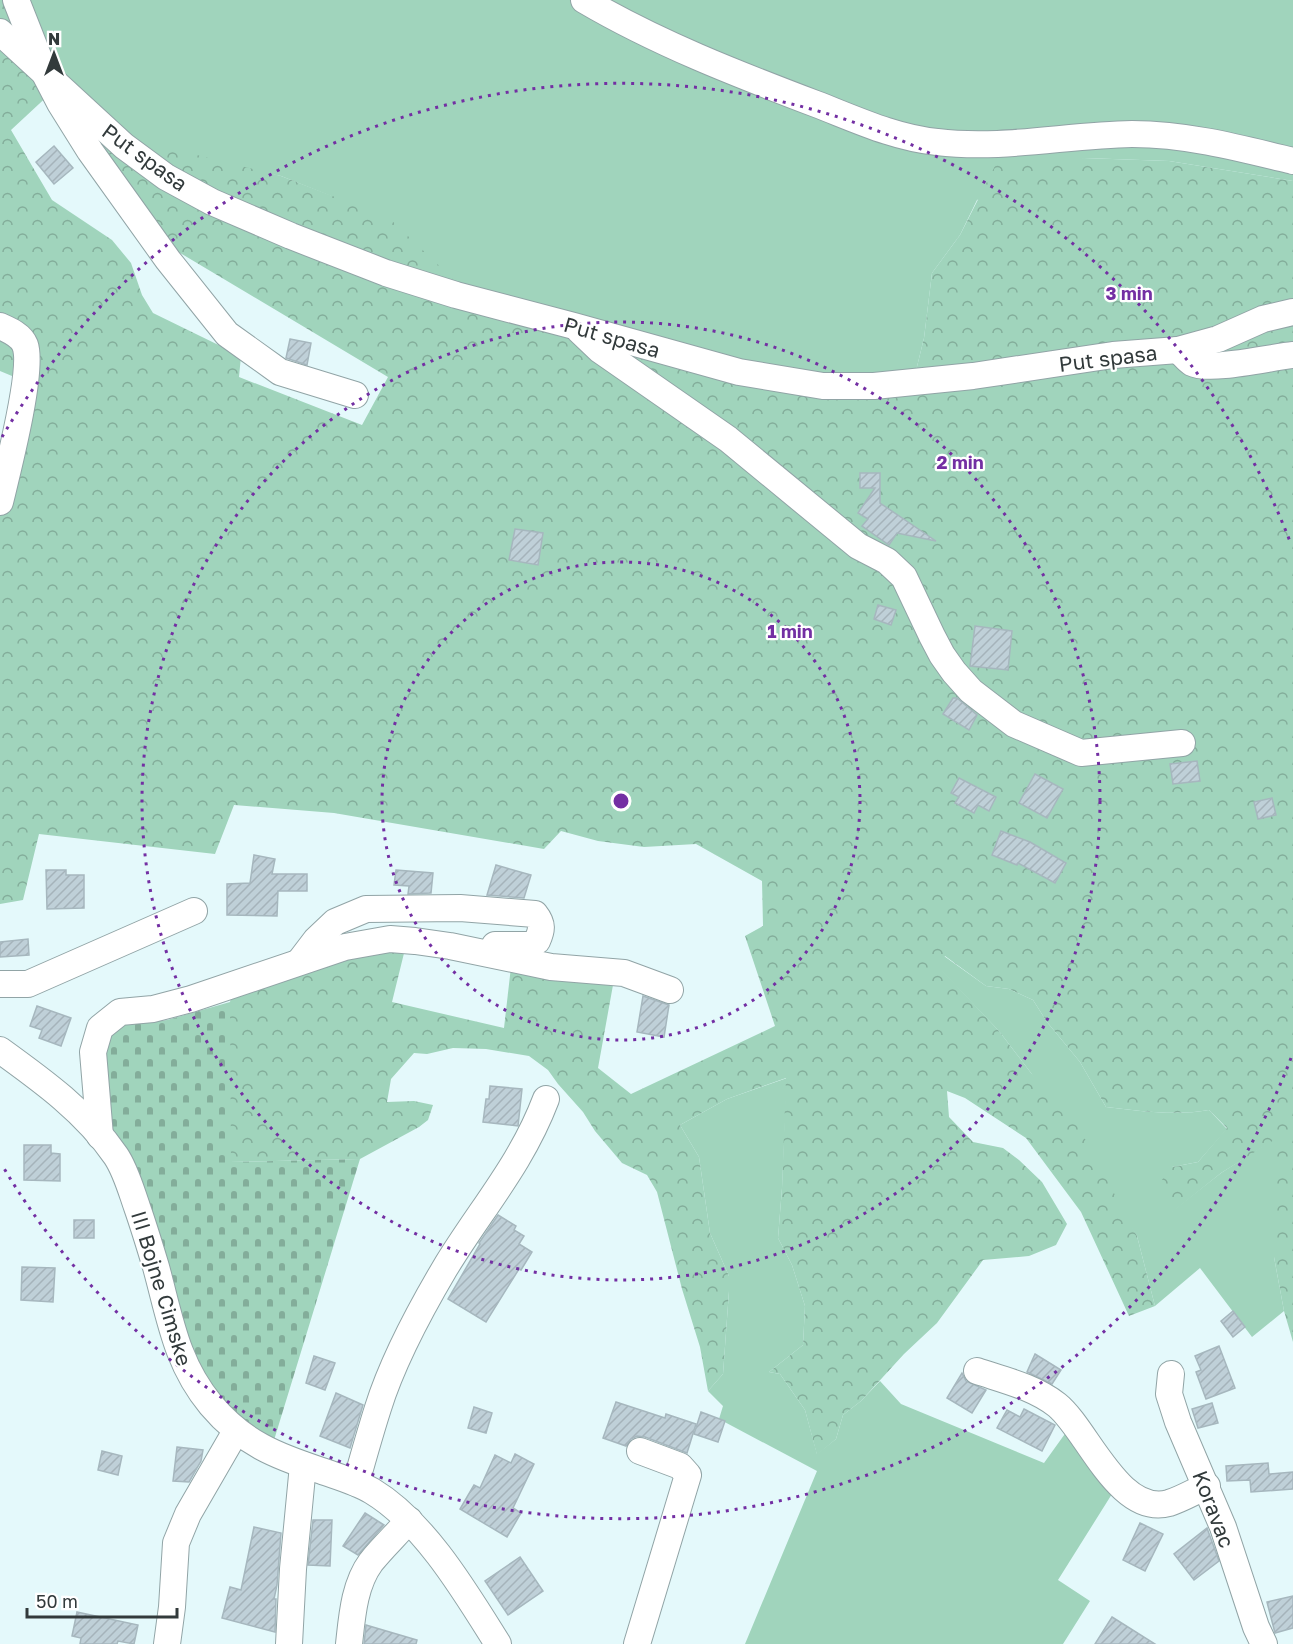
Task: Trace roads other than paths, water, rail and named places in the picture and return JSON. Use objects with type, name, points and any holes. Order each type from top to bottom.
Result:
[{"type":"street","points":[[16,0],[46,76],[90,151],[168,260],[227,334],[280,372],[355,395]]},
{"type":"street","points":[[584,0],[619,21],[747,78],[914,139],[967,144],[1132,134],[1168,136],[1203,140],[1293,161]]},
{"type":"street","name":"Put spasa","points":[[0,32],[124,146],[166,177],[212,202],[386,273],[456,295],[738,372],[823,386],[874,386],[973,376],[1113,355],[1178,350],[1218,339],[1263,319],[1293,312]]},
{"type":"street","points":[[0,326],[19,336],[25,344],[27,354],[14,443],[0,502]]},
{"type":"street","points":[[574,326],[600,350],[728,439],[858,546],[898,569],[948,663],[971,691],[1014,724],[1081,753],[1182,743]]},
{"type":"street","points":[[1178,350],[1191,362],[1213,366],[1293,355]]},
{"type":"street","points":[[300,961],[316,940],[335,922],[366,909],[460,908],[536,914],[540,920],[542,929],[537,941],[530,945],[450,946]]},
{"type":"street","points":[[0,984],[36,981],[194,911]]},
{"type":"street","points":[[100,1136],[93,1052],[100,1028],[120,1012],[153,1009],[191,999],[345,947],[390,939],[450,946],[551,967],[624,973],[670,990]]},
{"type":"street","name":"III Bojne Cimske","points":[[0,1050],[83,1114],[117,1158],[129,1184],[156,1267],[172,1333],[181,1359],[193,1381],[211,1405],[236,1431],[261,1448],[356,1483],[373,1492],[409,1520],[462,1587],[498,1644]]},
{"type":"street","points":[[356,1483],[378,1408],[411,1330],[446,1267],[522,1153],[546,1099]]},
{"type":"street","points":[[976,1371],[1013,1383],[1059,1406],[1104,1468],[1116,1481],[1141,1500],[1154,1504],[1168,1503],[1207,1486]]},
{"type":"street","name":"Koravac","points":[[1171,1374],[1169,1394],[1178,1422],[1207,1486],[1264,1644]]},
{"type":"street","points":[[167,1644],[176,1543],[189,1514],[236,1431]]},
{"type":"street","points":[[637,1644],[688,1475],[680,1466],[640,1451]]},
{"type":"street","points":[[289,1644],[293,1569],[303,1465]]},
{"type":"street","points":[[349,1644],[352,1614],[360,1584],[370,1564],[409,1520]]}]
